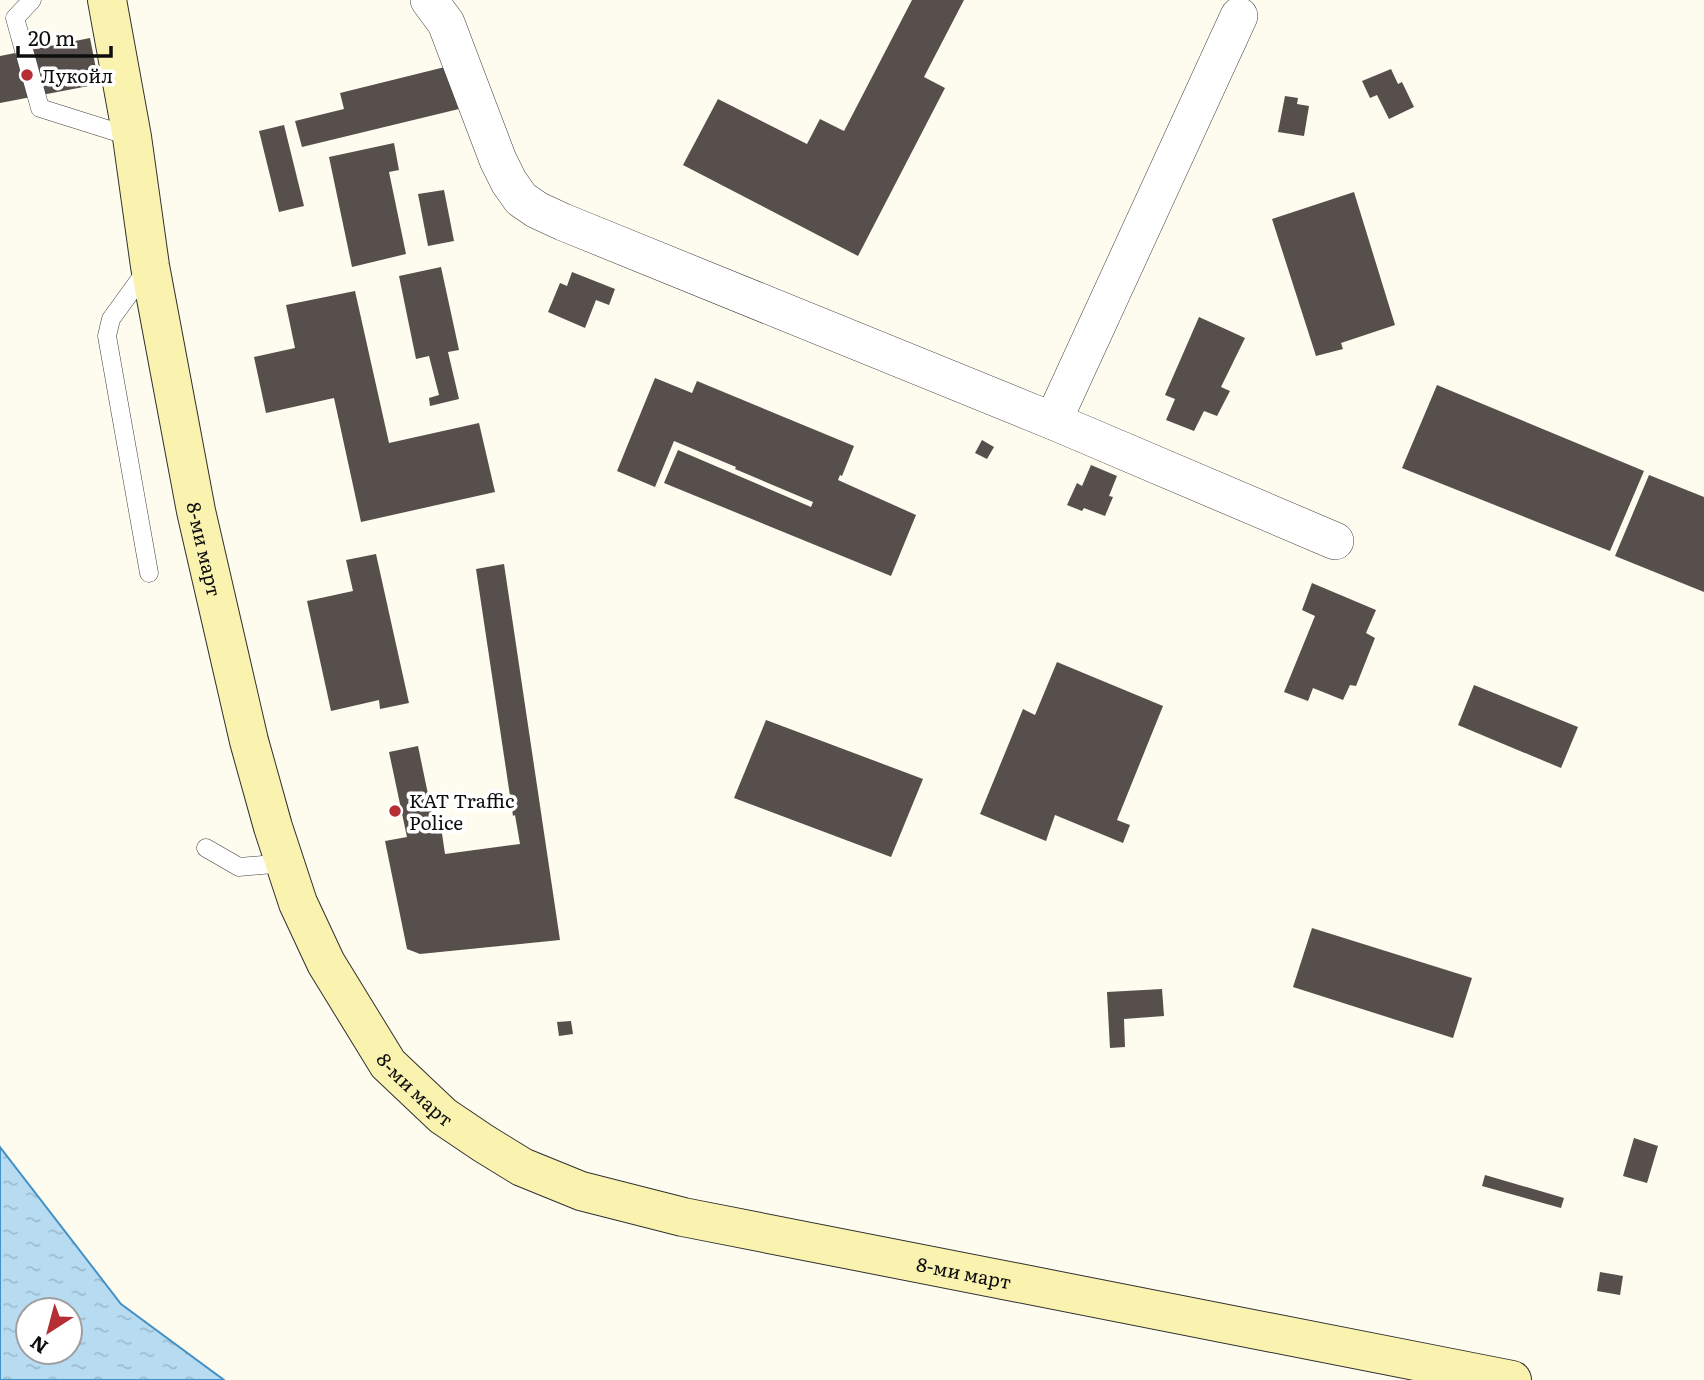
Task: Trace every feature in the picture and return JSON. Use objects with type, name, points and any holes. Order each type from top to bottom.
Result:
[{"type":"main road","name":"8-ми март","points":[[107,0],[132,137],[150,265],[195,511],[249,741],[298,903],[326,963],[388,1063],[453,1123],[522,1167],[581,1191],[683,1217],[1512,1380]]},
{"type":"street","points":[[429,0],[446,23],[498,160],[509,182],[521,199],[537,210],[1054,421],[1335,541]]},
{"type":"street","points":[[1054,421],[1239,16]]},
{"type":"lane","points":[[32,0],[15,18],[40,108],[132,137]]},
{"type":"lane","points":[[149,573],[107,336],[111,319],[150,265]]},
{"type":"lane","points":[[206,848],[239,867],[284,863]]},
{"type":"water","points":[[0,1147],[121,1304],[224,1380],[0,1380]]},
{"type":"building","points":[[912,0],[964,0],[924,77],[945,88],[858,256],[683,165],[718,99],[807,144],[820,119],[844,131]]},
{"type":"building","points":[[90,38],[99,84],[0,103],[0,56]]},
{"type":"building","points":[[453,65],[463,108],[302,147],[295,121],[344,109],[340,93]]},
{"type":"building","points":[[1391,69],[1398,84],[1402,82],[1414,107],[1389,119],[1377,95],[1370,98],[1362,81]]},
{"type":"building","points":[[1285,96],[1298,98],[1297,104],[1309,106],[1304,136],[1278,132]]},
{"type":"building","points":[[284,125],[304,206],[279,212],[259,131]]},
{"type":"building","points":[[394,143],[399,170],[389,172],[406,254],[352,267],[329,157]]},
{"type":"building","points":[[444,190],[454,241],[428,246],[418,194]]},
{"type":"building","points":[[1354,192],[1395,325],[1341,343],[1343,349],[1316,356],[1272,219]]},
{"type":"building","points":[[441,267],[459,350],[448,352],[459,399],[430,406],[429,398],[439,395],[429,356],[416,359],[399,276]]},
{"type":"building","points":[[572,272],[615,289],[609,305],[596,300],[585,328],[548,312],[560,283],[567,286]]},
{"type":"building","points":[[355,291],[389,443],[479,423],[495,492],[361,522],[334,398],[266,413],[254,357],[295,348],[286,305]]},
{"type":"building","points":[[1199,317],[1245,338],[1221,387],[1230,391],[1217,416],[1204,411],[1194,431],[1166,420],[1175,399],[1165,395]]},
{"type":"building","points":[[655,378],[692,393],[697,381],[854,446],[838,480],[916,515],[891,576],[664,483],[678,450],[811,507],[813,502],[674,441],[655,487],[617,471]]},
{"type":"building","points":[[1437,385],[1644,471],[1610,551],[1402,468]]},
{"type":"building","points":[[982,440],[994,447],[987,459],[975,453]]},
{"type":"building","points":[[1091,465],[1117,476],[1109,496],[1113,497],[1105,516],[1067,505],[1077,483],[1082,486]]},
{"type":"building","points":[[1649,475],[1704,497],[1704,592],[1615,556]]},
{"type":"building","points":[[376,554],[409,703],[380,709],[379,700],[331,711],[307,601],[353,591],[346,560]]},
{"type":"building","points":[[504,564],[560,940],[420,954],[407,949],[385,841],[407,837],[389,752],[418,746],[435,828],[441,827],[445,854],[520,844],[515,815],[513,816],[476,569]]},
{"type":"building","points":[[1312,583],[1376,610],[1366,633],[1375,638],[1356,686],[1350,685],[1343,700],[1313,688],[1308,701],[1284,692],[1315,616],[1302,610]]},
{"type":"building","points":[[1057,662],[1163,706],[1117,820],[1130,825],[1123,843],[1055,815],[1046,841],[980,814],[1023,709],[1035,715]]},
{"type":"building","points":[[1474,685],[1578,727],[1561,768],[1458,725]]},
{"type":"building","points":[[766,720],[923,779],[891,857],[734,798]]},
{"type":"building","points":[[1312,928],[1472,978],[1453,1038],[1293,987]]},
{"type":"building","points":[[1162,989],[1164,1016],[1124,1019],[1125,1047],[1110,1048],[1107,992]]},
{"type":"building","points":[[571,1021],[573,1034],[559,1036],[557,1022]]},
{"type":"building","points":[[1634,1138],[1658,1146],[1647,1183],[1623,1176]]},
{"type":"building","points":[[1485,1175],[1564,1198],[1561,1208],[1482,1186]]},
{"type":"building","points":[[1600,1272],[1623,1276],[1620,1295],[1597,1291]]},
{"type":"place","name":"Лукойл","points":[[27,75]]},
{"type":"place","name":"KAT Traffic Police","points":[[395,811]]}]
